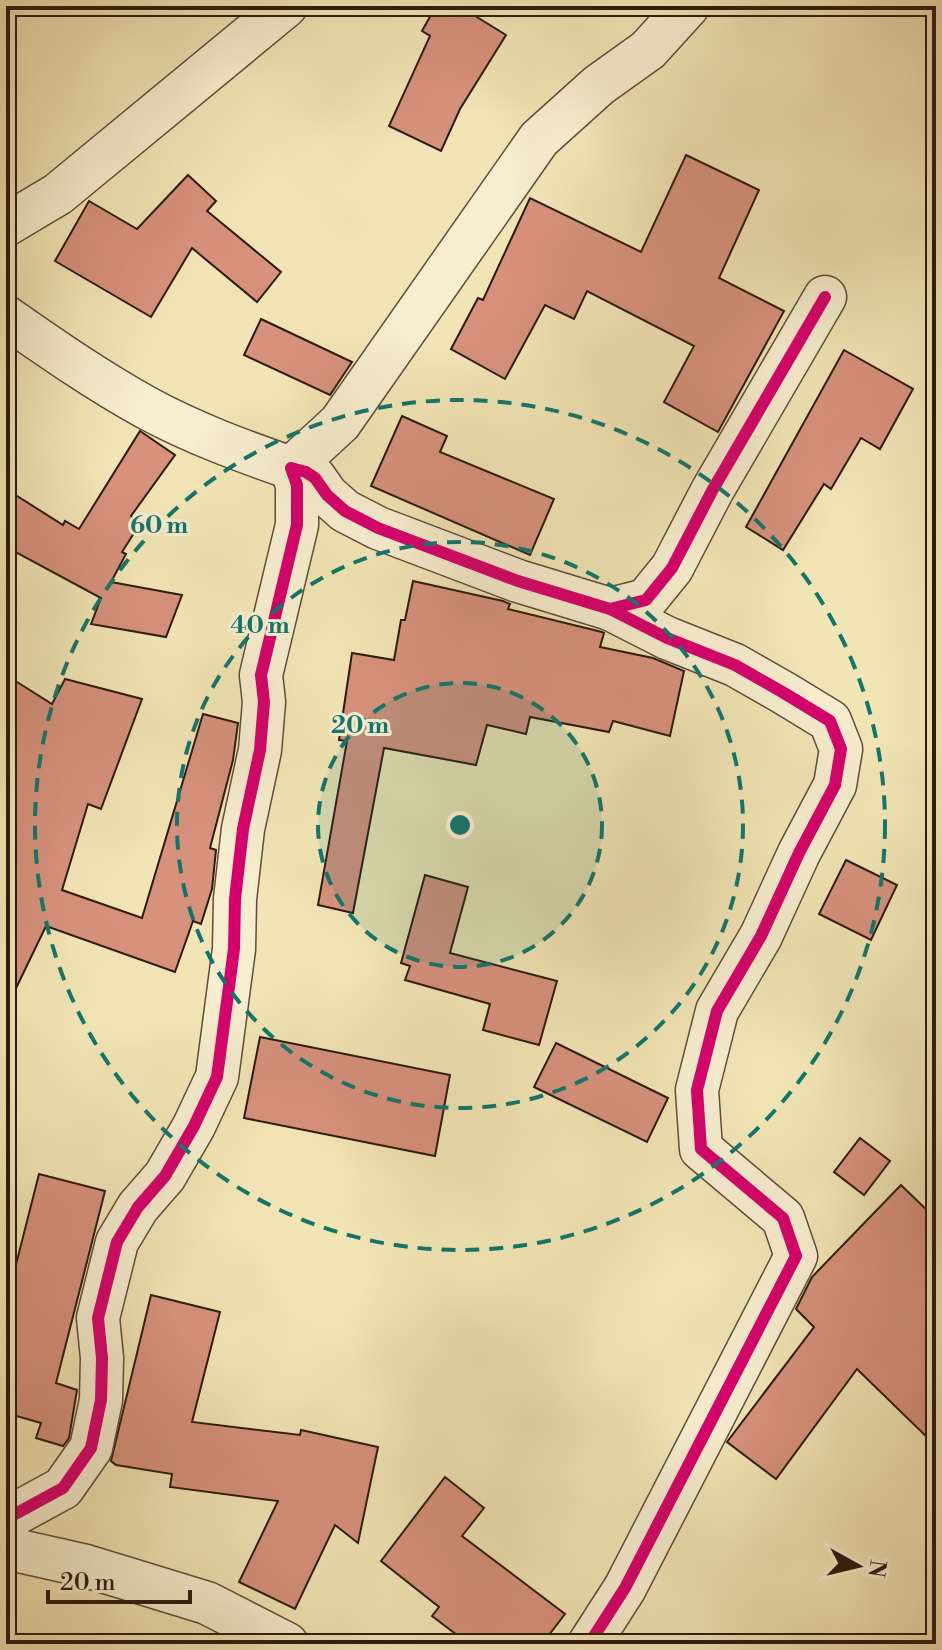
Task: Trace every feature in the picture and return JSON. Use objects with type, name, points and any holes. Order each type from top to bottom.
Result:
[{"type":"street","points":[[6,225],[58,194],[286,6]]},
{"type":"street","points":[[291,468],[340,423],[539,139],[599,85],[648,50],[688,6]]},
{"type":"street","points":[[610,609],[646,600],[672,568],[712,491],[825,297]]},
{"type":"street","points":[[6,317],[147,408],[222,444],[306,472],[345,511],[378,528],[518,581],[610,609],[667,638],[735,665],[830,721],[841,749],[835,785],[799,853],[761,936],[717,1011],[697,1090],[701,1149],[783,1218],[796,1256],[625,1588],[589,1644]]},
{"type":"street","points":[[6,1519],[63,1488],[91,1448],[101,1400],[102,1358],[98,1318],[117,1242],[138,1207],[165,1176],[194,1126],[217,1077],[234,949],[235,899],[243,829],[260,750],[264,702],[261,675],[297,525],[297,485],[291,468]]},
{"type":"street","points":[[6,1548],[86,1566],[207,1603],[287,1644]]},
{"type":"building","points":[[436,6],[459,6],[506,35],[460,109],[441,151],[389,126],[430,36],[422,31]]},
{"type":"building","points":[[686,155],[759,190],[719,278],[784,311],[718,432],[664,402],[694,346],[587,291],[574,319],[545,305],[505,379],[451,349],[478,298],[483,300],[530,198],[641,252]]},
{"type":"building","points":[[188,175],[216,201],[207,211],[281,272],[257,302],[192,248],[151,317],[55,261],[89,201],[137,229]]},
{"type":"building","points":[[261,319],[352,362],[330,395],[244,355]]},
{"type":"building","points":[[844,350],[913,389],[880,449],[861,438],[831,489],[824,484],[783,550],[746,527]]},
{"type":"building","points":[[402,416],[447,436],[440,452],[554,499],[530,555],[371,486]]},
{"type":"building","points":[[140,431],[175,455],[131,516],[141,522],[122,552],[126,554],[111,582],[182,595],[166,637],[91,624],[101,598],[6,547],[6,489],[63,525],[65,521],[79,529]]},
{"type":"building","points":[[413,581],[503,601],[510,604],[508,609],[602,632],[600,647],[653,658],[684,671],[670,736],[613,721],[609,732],[530,717],[526,734],[487,725],[476,765],[384,748],[353,913],[318,905],[347,741],[339,740],[352,653],[394,660],[401,620],[405,620]]},
{"type":"building","points":[[6,675],[52,704],[65,679],[142,699],[101,809],[88,804],[62,890],[142,918],[203,714],[238,723],[233,760],[210,848],[216,850],[212,889],[201,924],[193,921],[175,972],[46,926],[6,1009]]},
{"type":"building","points":[[846,860],[897,885],[871,940],[819,914]]},
{"type":"building","points":[[425,875],[468,887],[450,953],[557,981],[539,1045],[483,1030],[490,1004],[405,980],[410,966],[401,963]]},
{"type":"building","points":[[260,1037],[450,1075],[435,1156],[244,1118]]},
{"type":"building","points":[[556,1043],[668,1098],[647,1142],[534,1087]]},
{"type":"building","points":[[860,1138],[890,1161],[864,1195],[834,1172]]},
{"type":"building","points":[[39,1174],[105,1191],[56,1383],[77,1390],[69,1438],[63,1446],[36,1438],[41,1423],[6,1413],[6,1304]]},
{"type":"building","points":[[901,1185],[936,1219],[936,1446],[857,1369],[776,1479],[727,1442],[814,1327],[796,1309],[812,1277]]},
{"type":"building","points":[[151,1295],[220,1312],[192,1422],[300,1435],[301,1430],[378,1447],[358,1543],[335,1525],[295,1609],[239,1582],[278,1501],[170,1487],[172,1474],[116,1465],[111,1461]]},
{"type":"building","points":[[445,1477],[484,1508],[462,1536],[565,1614],[542,1644],[469,1644],[432,1616],[439,1607],[381,1561]]},
{"type":"cycle path","points":[[6,1519],[63,1488],[91,1448],[101,1400],[102,1358],[98,1318],[117,1242],[138,1207],[165,1176],[194,1126],[217,1077],[234,949],[235,899],[243,829],[260,750],[264,702],[261,675],[297,525],[297,485],[291,468],[315,478],[327,495],[345,511],[378,528],[518,581],[610,609],[646,600],[672,568],[712,491],[825,297]]},
{"type":"cycle path","points":[[589,1644],[625,1588],[796,1256],[783,1218],[701,1149],[697,1090],[717,1011],[761,936],[799,853],[835,785],[841,749],[830,721],[784,693],[735,665],[667,638],[610,609]]}]
